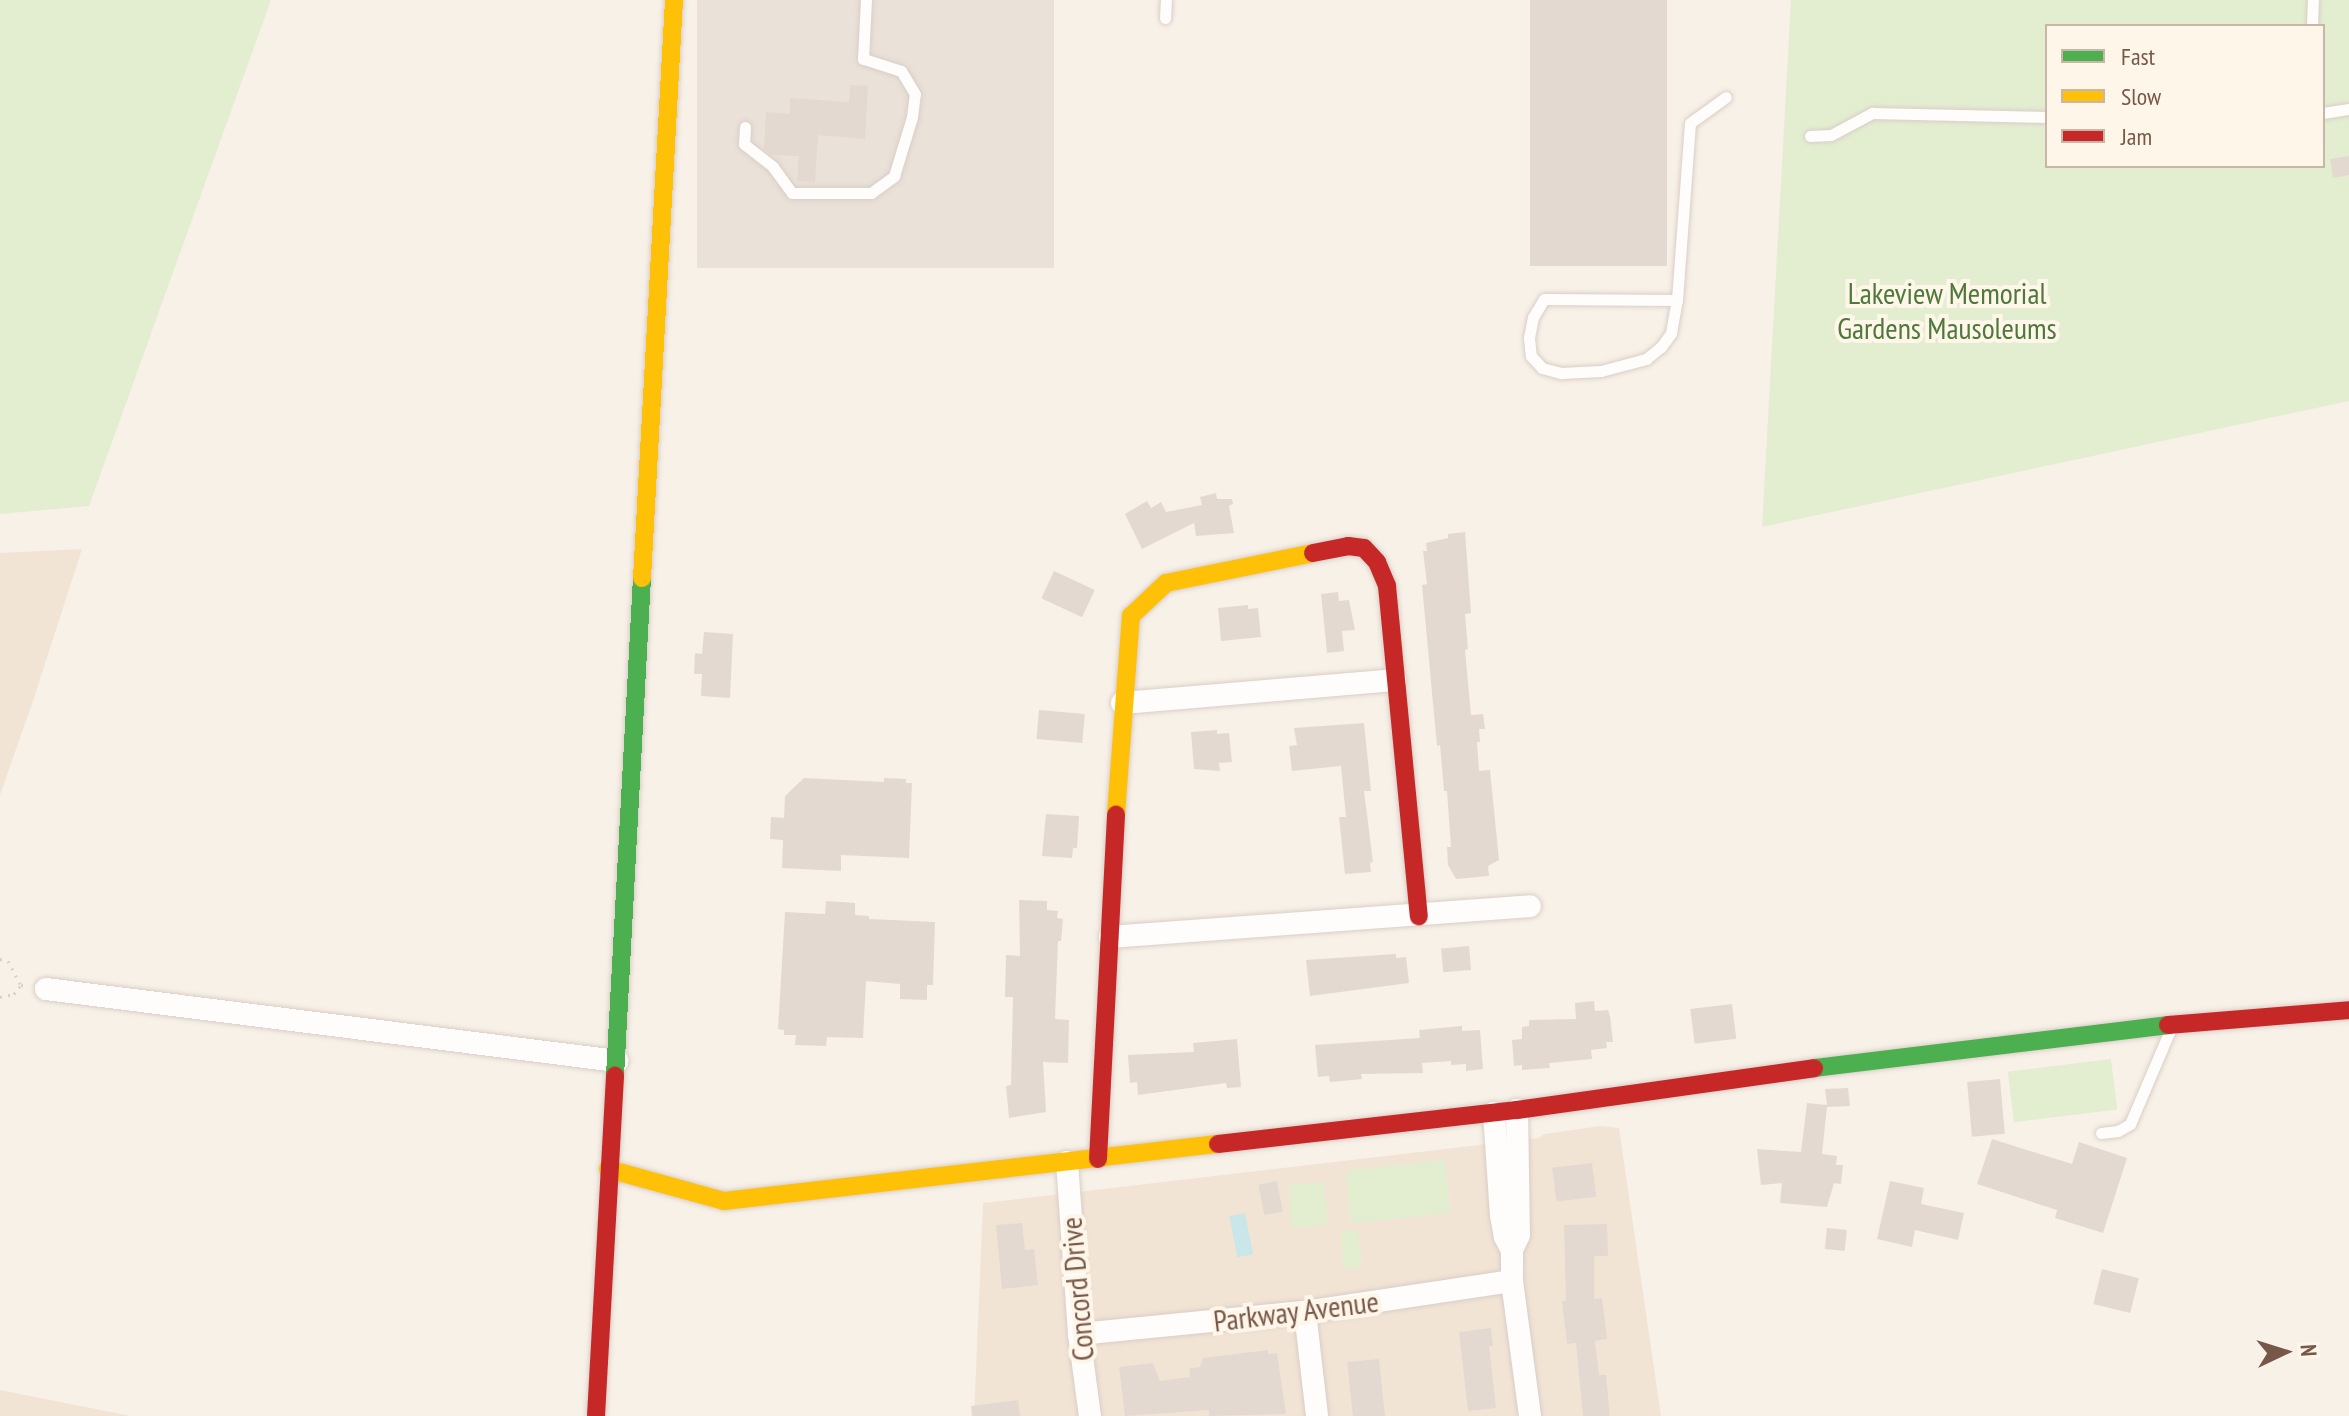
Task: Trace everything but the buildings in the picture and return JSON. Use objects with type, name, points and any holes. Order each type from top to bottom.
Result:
[{"type":"street","points":[[596,1416],[674,0]]},
{"type":"street","points":[[1098,1159],[1122,703],[1131,616],[1166,583],[1348,546],[1364,548],[1371,555],[1387,586],[1419,916]]},
{"type":"street","points":[[1122,703],[1395,680]]},
{"type":"street","points":[[1110,937],[1530,906]]},
{"type":"street","points":[[46,989],[617,1061]]},
{"type":"street","points":[[608,1169],[724,1201],[1505,1111],[1709,1081],[2173,1024],[2349,1010]]},
{"type":"street","points":[[1505,1111],[1501,1215],[1505,1237],[1512,1250],[1512,1281],[1530,1416]]},
{"type":"street","name":"Concord Drive","points":[[1067,1162],[1079,1334],[1090,1416]]},
{"type":"street","name":"Parkway Avenue","points":[[1079,1334],[1305,1312],[1512,1281]]},
{"type":"street","points":[[1305,1312],[1317,1416]]},
{"type":"lane","points":[[745,127],[744,144],[773,167],[792,193],[871,193],[894,176],[912,117],[915,94],[901,71],[863,59],[866,0]]},
{"type":"lane","points":[[1165,18],[1166,0]]},
{"type":"lane","points":[[2312,24],[2313,0]]},
{"type":"lane","points":[[1677,300],[1544,299],[1533,317],[1529,338],[1531,356],[1542,368],[1561,373],[1601,371],[1646,359],[1671,333],[1677,300],[1690,123],[1726,97]]},
{"type":"lane","points":[[2325,113],[2349,109]]},
{"type":"lane","points":[[1810,136],[1831,135],[1872,113],[2045,117]]},
{"type":"lane","points":[[2101,1133],[2118,1131],[2130,1124],[2173,1024]]},
{"type":"path","points":[[0,959],[8,961],[21,985]]},
{"type":"path","points":[[21,985],[46,989]]},
{"type":"path","points":[[0,997],[14,994],[21,985]]},
{"type":"shaded area","points":[[697,0],[1054,0],[1054,268],[697,268]]},
{"type":"shaded area","points":[[82,549],[33,701],[0,795],[0,553]]},
{"type":"shaded area","points":[[1601,1126],[1619,1128],[1661,1416],[974,1416],[983,1203],[1538,1138],[1545,1134]]},
{"type":"shaded area","points":[[0,1390],[131,1416],[0,1416]]},
{"type":"green space","points":[[0,0],[271,0],[89,506],[0,514]]},
{"type":"green space","name":"Lakeview Memorial Gardens Mausoleums","points":[[1791,0],[2349,0],[2349,401],[1762,527]]},
{"type":"green space","points":[[2111,1059],[2117,1110],[2014,1122],[2008,1072]]},
{"type":"green space","points":[[1445,1160],[1451,1213],[1351,1223],[1346,1170]]},
{"type":"green space","points":[[1324,1182],[1328,1225],[1292,1228],[1288,1185]]},
{"type":"green space","points":[[1358,1230],[1362,1267],[1344,1269],[1340,1232]]},
{"type":"water","points":[[1245,1213],[1253,1254],[1237,1257],[1229,1216]]},
{"type":"traffic: fast","points":[[615,1076],[642,578]]},
{"type":"traffic: fast","points":[[1814,1068],[2168,1025]]},
{"type":"traffic: slow","points":[[642,578],[674,0]]},
{"type":"traffic: slow","points":[[1116,814],[1131,616],[1166,583],[1313,553]]},
{"type":"traffic: slow","points":[[608,1169],[724,1201],[1218,1144]]},
{"type":"traffic: jam","points":[[1313,553],[1348,546],[1364,548],[1377,562],[1387,586],[1419,916]]},
{"type":"traffic: jam","points":[[1098,1159],[1116,814]]},
{"type":"traffic: jam","points":[[2168,1025],[2349,1010]]},
{"type":"traffic: jam","points":[[1218,1144],[1517,1110],[1814,1068]]},
{"type":"traffic: jam","points":[[596,1416],[615,1076]]}]
